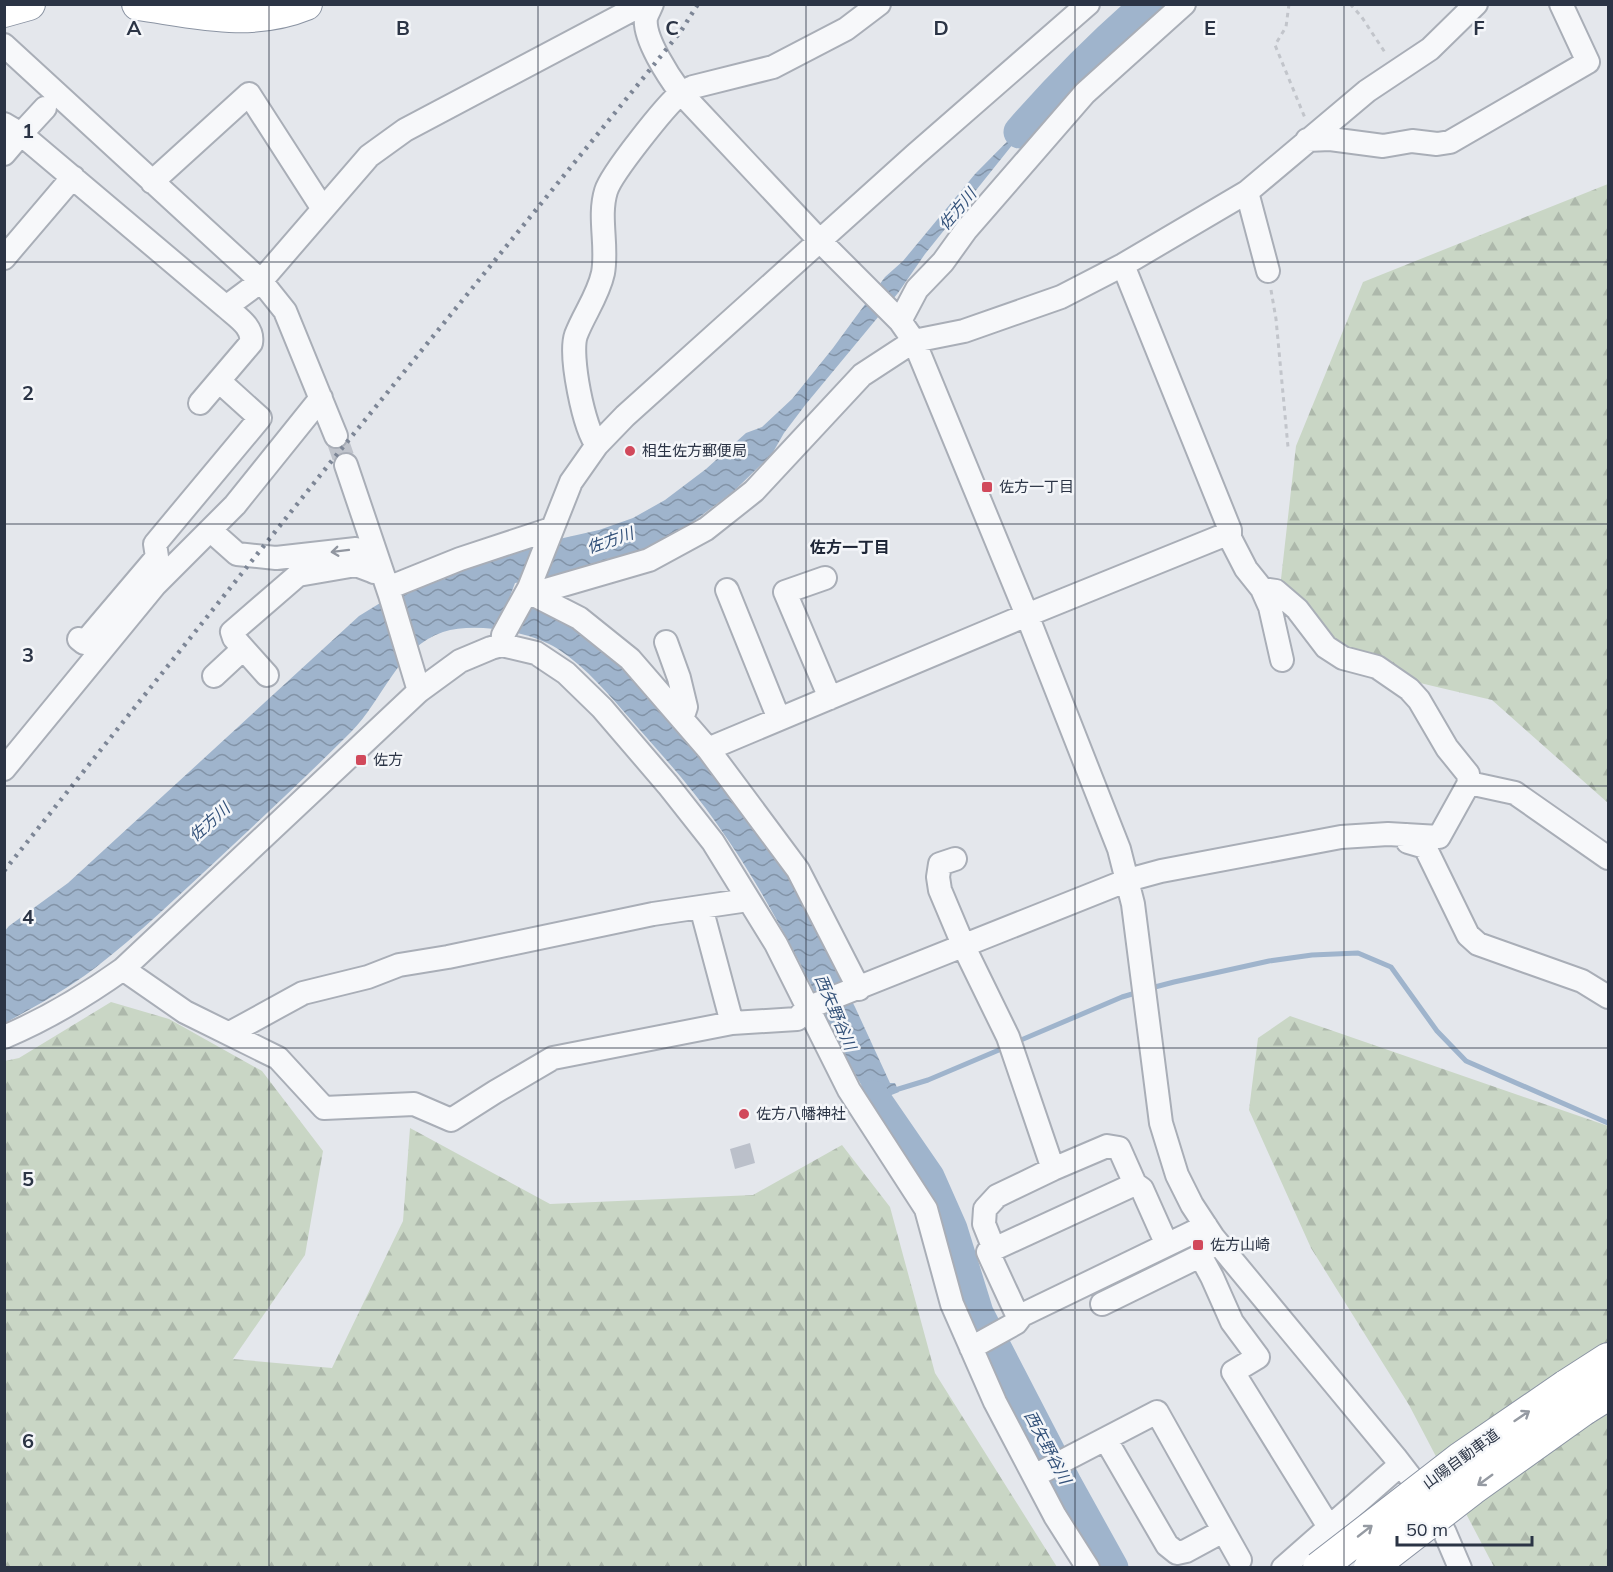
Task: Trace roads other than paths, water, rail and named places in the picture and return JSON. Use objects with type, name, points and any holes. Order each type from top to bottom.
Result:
[{"type":"highway","points":[[4,11],[28,4]]},
{"type":"highway","points":[[138,4],[214,16],[243,18],[272,14],[306,4]]},
{"type":"highway","name":"山陽自動車道","points":[[1370,1568],[1586,1396],[1608,1359]]},
{"type":"highway","name":"山陽自動車道","points":[[1319,1568],[1461,1458],[1586,1396]]},
{"type":"street","points":[[226,307],[261,281],[369,156],[405,129],[643,4]]},
{"type":"street","points":[[652,4],[646,19],[651,41],[681,93],[897,319],[914,340],[1027,615],[1119,849],[1133,904],[1157,1104],[1167,1147],[1183,1189],[1207,1241],[1428,1500],[1446,1533],[1460,1568]]},
{"type":"street","points":[[597,445],[591,437],[578,385],[574,358],[575,337],[596,295],[603,271],[603,212],[606,190],[618,169],[670,103],[681,93],[693,87],[773,67],[846,29],[879,4]]},
{"type":"street","points":[[4,1037],[37,1023],[74,1003],[123,969],[417,685],[503,640],[528,593],[571,482],[597,445],[625,416],[939,133],[1088,4]]},
{"type":"street","points":[[897,319],[917,289],[943,262],[966,230],[1085,93],[1184,4]]},
{"type":"street","points":[[528,593],[649,560],[706,530],[754,491],[862,375],[914,340],[964,332],[1042,305],[1123,265],[1247,192],[1367,91],[1430,49],[1476,4]]},
{"type":"street","points":[[1310,139],[1330,139],[1383,146],[1412,141],[1437,144],[1450,142],[1588,62],[1561,4]]},
{"type":"street","points":[[4,45],[261,281],[285,311],[336,436]]},
{"type":"street","points":[[152,182],[249,94],[323,209]]},
{"type":"street","points":[[4,154],[13,129],[45,108]]},
{"type":"street","points":[[13,129],[73,177],[245,324],[252,337],[251,343],[200,403]]},
{"type":"street","points":[[4,258],[73,177]]},
{"type":"street","points":[[1247,192],[1268,271]]},
{"type":"street","points":[[1123,265],[1230,530],[1230,537],[1246,569],[1262,589],[1270,607],[1282,660]]},
{"type":"street","points":[[79,639],[84,643],[157,557],[155,544],[260,418],[219,381]]},
{"type":"street","points":[[4,768],[155,585],[235,505],[321,398]]},
{"type":"street","points":[[346,465],[417,685]]},
{"type":"street","points":[[210,530],[237,554],[276,558],[356,549],[363,551],[383,583]]},
{"type":"street","points":[[383,583],[550,532]]},
{"type":"street","points":[[708,749],[1027,615],[1200,545],[1222,537],[1230,537]]},
{"type":"street","points":[[267,675],[234,638],[232,632],[298,575],[356,565],[383,583]]},
{"type":"street","points":[[825,578],[785,592],[830,698]]},
{"type":"street","points":[[123,969],[185,1012],[278,1058],[324,1108],[414,1104],[451,1120],[553,1058],[732,1023],[797,1019],[807,1008],[1128,880],[1161,871],[1341,837],[1388,834],[1439,837],[1469,783],[1468,774],[1447,748],[1419,700],[1409,689],[1377,667],[1343,658],[1326,647],[1297,609],[1276,591],[1262,589]]},
{"type":"street","points":[[727,590],[779,719]]},
{"type":"street","points":[[528,593],[579,618],[630,659],[708,749],[798,870],[859,989]]},
{"type":"street","points":[[503,640],[551,661],[576,682],[602,708],[668,785],[712,842],[776,944],[849,1090],[926,1209],[952,1304],[982,1342],[995,1402],[1039,1472],[1055,1516],[1088,1568]]},
{"type":"street","points":[[666,642],[679,678],[686,707],[682,720]]},
{"type":"street","points":[[214,676],[243,649]]},
{"type":"street","points":[[1469,783],[1515,793],[1608,858]]},
{"type":"street","points":[[1406,835],[1408,842],[1425,846],[1468,935],[1478,944],[1582,981],[1608,997]]},
{"type":"street","points":[[955,859],[940,864],[938,877],[940,890],[1011,1044],[1050,1160]]},
{"type":"street","points":[[230,1034],[303,993],[368,977],[399,965],[448,957],[653,914],[748,900]]},
{"type":"street","points":[[701,907],[732,1023]]},
{"type":"street","points":[[994,1249],[984,1224],[985,1209],[997,1196],[1050,1160],[1107,1146],[1119,1148],[1135,1184],[1142,1189],[1167,1245]]},
{"type":"street","points":[[1019,1319],[988,1252],[1135,1184]]},
{"type":"street","points":[[982,1342],[1016,1323],[1022,1315],[1167,1245],[1207,1241]]},
{"type":"street","points":[[1102,1304],[1207,1241]]},
{"type":"street","points":[[1207,1241],[1212,1277],[1232,1322],[1258,1357],[1233,1372],[1329,1527]]},
{"type":"street","points":[[1039,1472],[1106,1440],[1157,1412],[1240,1560]]},
{"type":"street","points":[[1106,1440],[1167,1545],[1177,1553],[1186,1551],[1223,1531]]},
{"type":"street","points":[[1283,1568],[1400,1465]]},
{"type":"water","points":[[1049,99],[925,254],[898,293],[806,404],[784,433],[772,454],[734,491],[677,534],[633,554],[548,578],[515,583],[509,599],[537,605],[595,639],[636,679],[701,755],[762,836],[785,871],[855,1007],[890,1083],[895,1083],[899,1092],[889,1096],[885,1105],[903,1131],[896,1138],[860,1082],[800,963],[766,902],[730,843],[697,798],[616,702],[579,665],[558,649],[533,637],[502,630],[456,629],[427,639],[414,649],[351,732],[158,915],[84,976],[5,1023],[4,932],[9,926],[68,883],[359,616],[398,592],[488,555],[599,530],[633,518],[665,500],[706,469],[746,433],[762,427],[792,399],[885,277],[903,261],[975,174]]},
{"type":"waterway","name":"佐方川","points":[[1020,132],[1050,98],[1114,34],[1148,4]]},
{"type":"waterway","points":[[1151,988],[1269,961],[1312,955],[1358,953],[1391,967],[1437,1031],[1466,1061],[1608,1123]]},
{"type":"waterway","points":[[1014,1043],[1139,992]]},
{"type":"waterway","points":[[892,1091],[928,1080],[1006,1047]]},
{"type":"waterway","name":"西矢野谷川","points":[[873,1097],[928,1177],[951,1229],[977,1313],[1066,1485],[1112,1568]]},
{"type":"tunnel","points":[[336,436],[346,465]]},
{"type":"railway","points":[[4,871],[330,463],[681,31],[698,4]]},
{"type":"place","name":"相生佐方郵便局","points":[[630,451]]},
{"type":"place","name":"佐方一丁目","points":[[987,487]]},
{"type":"place","name":"佐方","points":[[361,760]]},
{"type":"place","name":"佐方八幡神社","points":[[744,1114]]},
{"type":"place","name":"佐方山崎","points":[[1198,1245]]},
{"type":"district","name":"佐方一丁目","points":[[850,547]]}]
